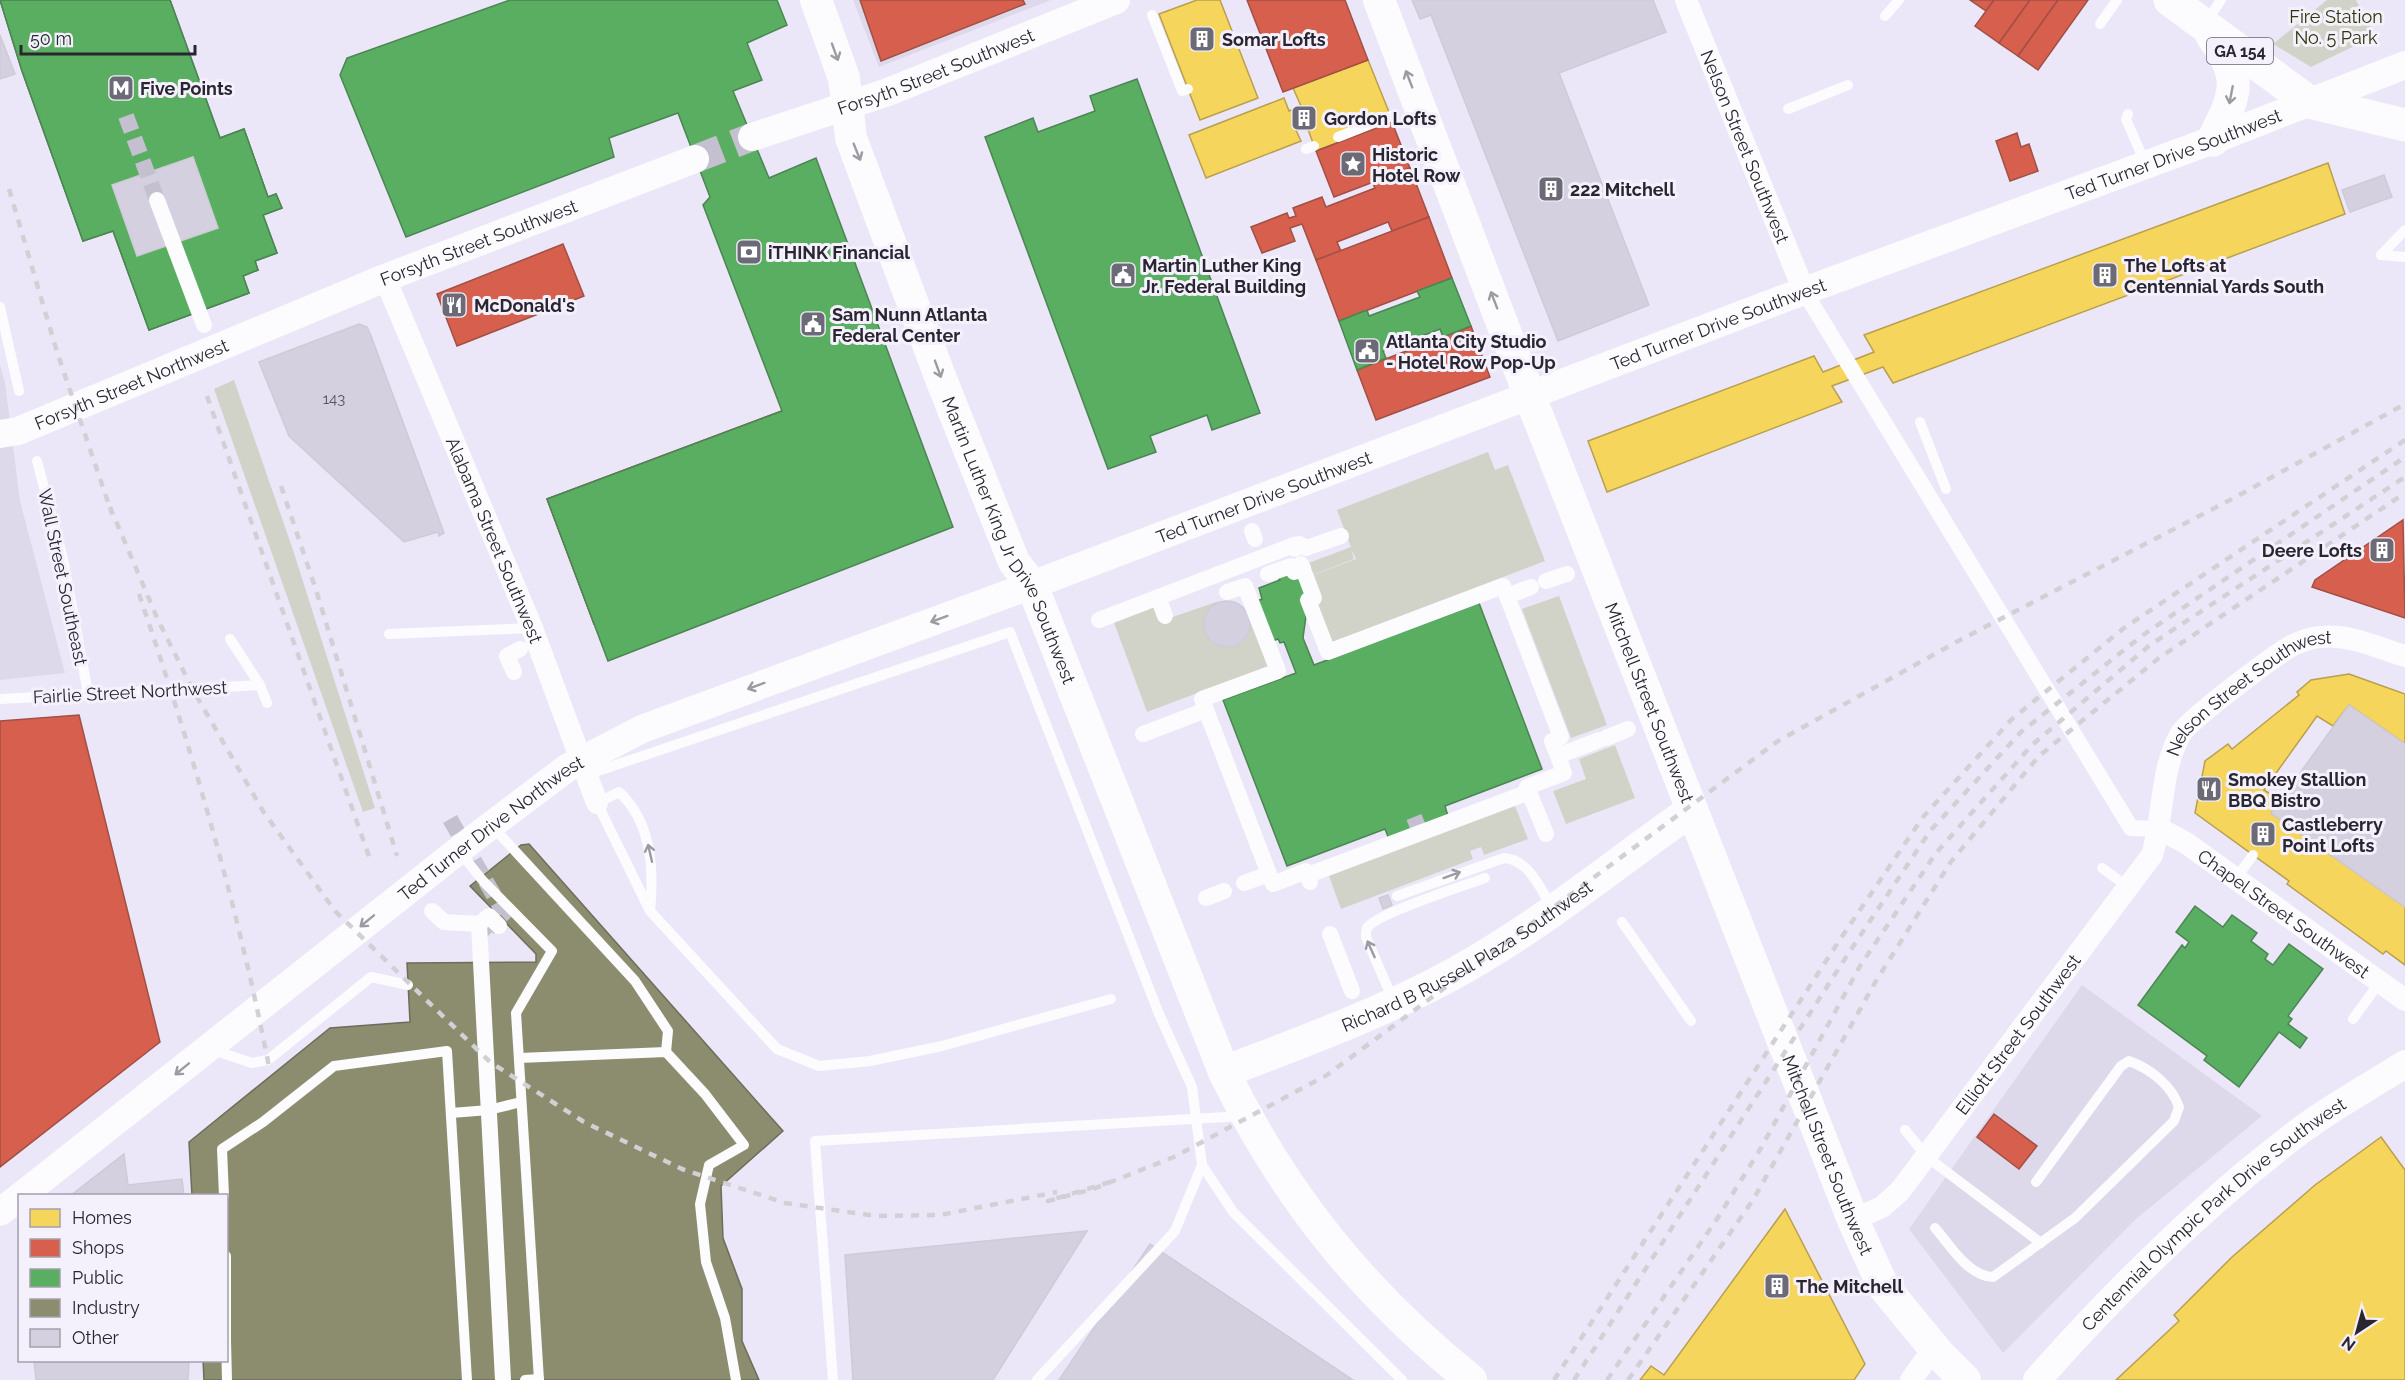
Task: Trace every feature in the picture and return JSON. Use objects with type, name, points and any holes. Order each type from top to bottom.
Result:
[{"type":"main road","name":"Martin Luther King Jr Drive Southwest","points":[[816,0],[844,78],[851,138],[875,196],[941,379],[1014,562],[1032,585],[1224,1072],[1253,1130],[1303,1206],[1338,1251],[1370,1289],[1466,1379]]},
{"type":"main road","name":"Mitchell Street Southwest","points":[[1379,0],[1529,394],[1853,1220],[1883,1286],[1934,1348],[1965,1380]]},
{"type":"main road","name":"GA 154","points":[[2170,0],[2213,12],[2309,102]]},
{"type":"main road","points":[[2213,12],[2225,53],[2235,76],[2231,101],[2213,140]]},
{"type":"main road","points":[[2309,102],[2405,125]]},
{"type":"main road","name":"Richard B Russell Plaza Southwest","points":[[1224,1072],[1395,1002],[1455,973],[1554,910],[1692,810]]},
{"type":"street","name":"Forsyth Street Southwest","points":[[752,137],[846,106],[1116,0]]},
{"type":"street","name":"Nelson Street Southwest","points":[[1686,0],[1804,291]]},
{"type":"street","name":"Ted Turner Drive Southwest","points":[[1032,585],[1529,394],[2213,140],[2405,65]]},
{"type":"street","name":"Forsyth Street Southwest","points":[[263,330],[385,278],[695,159]]},
{"type":"street","points":[[156,200],[204,325]]},
{"type":"street","name":"Alabama Street Southwest","points":[[385,278],[532,628],[597,804]]},
{"type":"street","points":[[1804,291],[2131,828],[2160,829]]},
{"type":"street","name":"Forsyth Street Northwest","points":[[0,434],[18,431],[263,330]]},
{"type":"street","points":[[1263,561],[1291,566],[1294,572],[1299,544],[1306,549],[1341,536]]},
{"type":"street","points":[[1227,592],[1241,576],[1263,561],[1298,557]]},
{"type":"street","points":[[1298,557],[1314,598],[1308,600],[1328,652],[1503,586],[1561,737],[1552,741],[1564,773],[1527,787],[1546,834]]},
{"type":"street","points":[[1507,596],[1567,574]]},
{"type":"street","points":[[1099,620],[1158,597],[1241,576]]},
{"type":"street","points":[[1241,576],[1278,671],[1202,699],[1273,884],[1306,871],[1309,879],[1419,830],[1529,792]]},
{"type":"street","name":"Ted Turner Drive Northwest","points":[[23,1194],[458,850],[567,768],[642,729],[1032,585]]},
{"type":"street","points":[[1158,597],[1165,616]]},
{"type":"street","name":"Nelson Street Southwest","points":[[2160,829],[2166,780],[2180,733],[2189,722],[2294,645],[2318,637],[2342,636],[2405,657]]},
{"type":"street","points":[[514,672],[507,656],[520,649]]},
{"type":"street","points":[[1143,734],[1206,710]]},
{"type":"street","points":[[1558,756],[1628,729]]},
{"type":"street","name":"Chapel Street Southwest","points":[[2160,829],[2186,843],[2405,1000]]},
{"type":"street","name":"Elliott Street Southwest","points":[[1853,1220],[1882,1207],[1900,1191],[1927,1157],[2152,855],[2160,829]]},
{"type":"street","points":[[1244,883],[1269,874]]},
{"type":"street","points":[[1206,898],[1224,891]]},
{"type":"street","points":[[432,911],[444,922],[479,924],[489,916],[499,926]]},
{"type":"street","points":[[479,924],[503,1380]]},
{"type":"street","points":[[1330,934],[1352,991]]},
{"type":"street","name":"Centennial Olympic Park Drive Southwest","points":[[2039,1378],[2159,1250],[2220,1195],[2289,1139],[2405,1064]]},
{"type":"street","name":"Ted Turner Drive Northwest","points":[[0,1212],[18,1198]]},
{"type":"street","points":[[1911,1380],[1934,1348]]},
{"type":"lane","points":[[1885,16],[1899,0]]},
{"type":"lane","points":[[2100,24],[2117,0]]},
{"type":"lane","points":[[1152,15],[1182,91],[1188,89]]},
{"type":"lane","points":[[1788,109],[1848,85]]},
{"type":"lane","points":[[2128,114],[2126,119],[2146,165]]},
{"type":"lane","points":[[1338,137],[1393,115]]},
{"type":"lane","points":[[2405,230],[2381,255],[2405,257]]},
{"type":"lane","points":[[0,307],[19,391]]},
{"type":"lane","points":[[1920,422],[1946,489]]},
{"type":"lane","name":"Wall Street Southeast","points":[[37,461],[63,559],[88,693]]},
{"type":"lane","points":[[389,634],[532,628]]},
{"type":"lane","points":[[585,775],[1010,632],[1159,1014],[1192,1087],[1202,1166],[1233,1212],[1402,1380]]},
{"type":"lane","points":[[230,639],[260,685],[267,703]]},
{"type":"lane","name":"Fairlie Street Northwest","points":[[0,699],[260,685]]},
{"type":"lane","points":[[650,911],[654,877],[651,852],[631,802],[619,792],[597,804],[650,911],[777,1049],[819,1066],[870,1061],[942,1046],[1111,999]]},
{"type":"lane","points":[[491,825],[635,981],[668,1031],[666,1052],[705,1094],[744,1146],[709,1165],[700,1204],[706,1262],[725,1318],[736,1380]]},
{"type":"lane","points":[[458,850],[483,881],[552,951],[516,1013],[539,1379],[525,1380]]},
{"type":"lane","points":[[2236,878],[2253,855]]},
{"type":"lane","points":[[1397,896],[1504,858],[1517,859],[1525,866],[1554,910]]},
{"type":"lane","points":[[2102,868],[2128,887]]},
{"type":"lane","points":[[1395,1002],[1366,937],[1367,928],[1375,921],[1398,910],[1485,878]]},
{"type":"lane","points":[[1622,922],[1691,1021]]},
{"type":"lane","points":[[208,1048],[245,1062],[268,1060],[372,977],[408,985]]},
{"type":"lane","points":[[2353,1018],[2380,982]]},
{"type":"lane","points":[[224,1194],[222,1149],[263,1122],[334,1065],[447,1051],[467,1380]]},
{"type":"lane","points":[[519,1058],[666,1052]]},
{"type":"lane","points":[[1935,1228],[1980,1276],[1993,1276],[2075,1218],[2174,1120],[2179,1107],[2174,1091],[2140,1065],[2129,1061],[2121,1066],[2036,1182]]},
{"type":"lane","points":[[451,1113],[489,1110],[521,1102]]},
{"type":"lane","points":[[833,1380],[815,1141],[1251,1116]]},
{"type":"lane","points":[[1905,1130],[1927,1157],[2041,1243]]},
{"type":"lane","points":[[1036,1380],[1175,1231],[1202,1166]]},
{"type":"lane","points":[[227,1362],[227,1380]]},
{"type":"shaded area","points":[[853,0],[1051,0],[879,67]]},
{"type":"shaded area","points":[[0,365],[5,383],[20,501],[65,673],[0,680]]},
{"type":"shaded area","points":[[2082,985],[2262,1116],[2136,1219],[2003,1353],[1909,1229]]},
{"type":"green space","name":"Fire Station No. 5 Park","points":[[2327,0],[2356,0],[2375,36],[2311,67],[2273,44]]},
{"type":"green space","points":[[234,380],[293,550],[375,808],[363,812],[214,389]]},
{"type":"green space","points":[[1488,452],[1495,470],[1508,465],[1545,561],[1330,643],[1315,603],[1311,576],[1356,559],[1351,549],[1354,559],[1310,576],[1306,564],[1351,547],[1337,510]]},
{"type":"green space","points":[[1559,596],[1607,725],[1571,738],[1522,609]]},
{"type":"green space","points":[[1219,601],[1204,621],[1210,640],[1226,646],[1236,645],[1248,634],[1249,617],[1269,666],[1147,712],[1113,620],[1157,603],[1164,620]]},
{"type":"green space","points":[[1615,745],[1635,798],[1566,824],[1553,791],[1586,779],[1579,759]]},
{"type":"green space","points":[[1515,806],[1528,839],[1484,855],[1481,847],[1470,851],[1473,859],[1341,909],[1329,876]]},
{"type":"building: Homes","name":"Somar Lofts","points":[[1197,0],[1220,0],[1258,98],[1200,120],[1159,14]]},
{"type":"building: Homes","name":"Gordon Lofts","points":[[1368,60],[1389,112],[1340,142],[1316,151],[1306,124],[1295,128],[1301,141],[1206,178],[1189,135],[1284,98],[1289,111],[1301,106],[1293,88]]},
{"type":"building: Homes","name":"The Lofts at Centennial Yards South","points":[[2328,163],[2345,214],[1893,383],[1883,367],[1832,386],[1842,402],[1607,492],[1588,441],[1814,356],[1823,372],[1874,352],[1864,335]]},
{"type":"building: Homes","name":"Castleberry Point Lofts","points":[[2349,674],[2405,694],[2405,744],[2349,705],[2333,726],[2317,716],[2264,790],[2280,800],[2271,813],[2405,907],[2405,965],[2386,951],[2383,954],[2287,884],[2289,881],[2195,813],[2205,761],[2228,744],[2232,749],[2299,695],[2297,692],[2311,680]]},
{"type":"building: Homes","points":[[2381,1137],[2405,1170],[2405,1380],[2116,1380],[2179,1321],[2174,1315],[2232,1257],[2315,1185]]},
{"type":"building: Homes","name":"The Mitchell","points":[[1785,1209],[1865,1364],[1854,1380],[1640,1380],[1651,1366],[1664,1375]]},
{"type":"building: Shops","points":[[860,0],[1023,0],[1025,4],[881,61]]},
{"type":"building: Shops","points":[[1247,0],[1345,0],[1368,60],[1283,92]]},
{"type":"building: Shops","points":[[1970,0],[1994,0],[1986,11]]},
{"type":"building: Shops","points":[[1994,0],[2030,0],[1999,43],[1975,26]]},
{"type":"building: Shops","points":[[2030,0],[2058,0],[2018,56],[1999,43]]},
{"type":"building: Shops","points":[[2058,0],[2088,0],[2038,70],[2018,56]]},
{"type":"building: Shops","points":[[1392,122],[1410,168],[1334,197],[1316,151]]},
{"type":"building: Shops","points":[[2017,133],[2021,147],[2029,144],[2038,171],[2010,181],[1996,141]]},
{"type":"building: Shops","points":[[1410,168],[1429,217],[1392,231],[1388,222],[1337,242],[1341,251],[1316,260],[1302,224],[1290,228],[1295,241],[1262,253],[1251,227],[1287,213],[1289,218],[1296,216],[1293,208],[1322,197],[1326,207],[1375,188],[1372,182]]},
{"type":"building: Shops","points":[[1429,217],[1452,278],[1339,321],[1316,260]]},
{"type":"building: Shops","points":[[563,244],[584,296],[457,346],[437,294]]},
{"type":"building: Shops","points":[[1471,326],[1490,377],[1376,420],[1357,370]]},
{"type":"building: Shops","name":"Sam Nunn Atlanta Federal Center","points":[[875,376],[922,502],[594,624],[547,499]]},
{"type":"building: Shops","name":"Deere Lofts","points":[[2403,520],[2405,618],[2312,587],[2315,580]]},
{"type":"building: Shops","points":[[79,715],[160,1042],[0,1167],[0,721]]},
{"type":"building: Shops","points":[[1994,1114],[2037,1146],[2019,1169],[1977,1137]]},
{"type":"building: Public","points":[[0,0],[170,0],[220,138],[244,129],[268,197],[276,194],[282,208],[263,215],[277,253],[255,261],[258,270],[243,276],[249,293],[149,330],[113,231],[83,241],[22,71]],"holes":[[[193,157],[218,228],[137,256],[112,185]]]},
{"type":"building: Public","points":[[0,0],[170,0],[220,138],[244,129],[268,197],[276,194],[282,208],[263,215],[277,253],[255,261],[258,270],[243,276],[249,293],[149,330],[113,231],[83,241],[22,71]]},
{"type":"building: Public","name":"Sam Nunn Atlanta Federal Center","points":[[510,0],[777,0],[787,25],[747,43],[762,80],[733,91],[769,178],[816,158],[953,527],[608,661],[547,499],[782,411],[703,205],[710,197],[678,113],[609,138],[614,157],[406,237],[340,75],[347,58]]},
{"type":"building: Public","name":"Martin Luther King Jr. Federal Building","points":[[1137,79],[1260,413],[1212,430],[1207,415],[1150,436],[1156,452],[1108,469],[985,137],[1033,118],[1038,132],[1095,111],[1090,96]]},
{"type":"building: Public","points":[[1452,278],[1471,326],[1443,337],[1440,329],[1383,351],[1386,358],[1357,370],[1339,321],[1367,310],[1369,316],[1420,297],[1417,291]]},
{"type":"building: Public","points":[[1284,570],[1300,573],[1309,594],[1303,638],[1314,665],[1479,603],[1542,769],[1445,806],[1448,816],[1389,839],[1385,829],[1287,866],[1223,700],[1296,673],[1284,642],[1280,643],[1278,639],[1272,641],[1257,601],[1262,599],[1259,588],[1280,580],[1277,577]]},
{"type":"building: Public","points":[[2195,906],[2223,927],[2232,915],[2257,933],[2251,941],[2268,954],[2265,959],[2273,965],[2289,944],[2323,969],[2288,1016],[2292,1019],[2288,1024],[2307,1038],[2300,1048],[2279,1032],[2239,1087],[2204,1060],[2207,1056],[2138,1005],[2182,945],[2185,948],[2189,942],[2176,932]]},
{"type":"building: Industry","points":[[529,844],[783,1131],[721,1186],[723,1238],[742,1289],[742,1341],[759,1380],[204,1380],[203,1362],[228,1362],[228,1194],[192,1194],[189,1142],[330,1028],[410,1022],[407,963],[536,962],[536,954],[470,886],[521,845]]},
{"type":"building: Other","name":"222 Mitchell","points":[[1412,0],[1653,0],[1666,32],[1559,73],[1649,305],[1558,341],[1431,15],[1420,19]]},
{"type":"building: Other","points":[[0,35],[15,74],[0,79]]},
{"type":"building: Other","points":[[193,157],[218,228],[137,256],[112,185]]},
{"type":"building: Other","points":[[2384,175],[2392,197],[2350,212],[2342,190]]},
{"type":"building: Other","points":[[359,324],[367,327],[370,333],[444,533],[439,536],[438,532],[404,542],[289,436],[259,362]]},
{"type":"building: Other","points":[[1227,601],[1243,608],[1250,624],[1243,640],[1227,647],[1211,640],[1204,624],[1211,608]]},
{"type":"building: Other","points":[[2349,705],[2405,744],[2405,907],[2271,813]]},
{"type":"building: Other","points":[[1388,895],[1392,905],[1383,909],[1379,898]]},
{"type":"building: Other","points":[[124,1154],[128,1185],[182,1179],[184,1194],[73,1194]]},
{"type":"building: Other","points":[[1087,1231],[993,1380],[853,1380],[845,1255]]},
{"type":"building: Other","points":[[1150,1244],[1353,1380],[1059,1380]]},
{"type":"building: Other","points":[[34,1362],[189,1362],[188,1380],[36,1380]]},
{"type":"tunnel","points":[[126,116],[157,200]]},
{"type":"tunnel","points":[[695,159],[752,137]]},
{"type":"tunnel","points":[[1414,817],[1418,827]]},
{"type":"tunnel","points":[[450,819],[504,913],[488,928],[493,933]]},
{"type":"railway","points":[[9,189],[57,352],[112,514]]},
{"type":"railway","points":[[207,396],[371,862]]},
{"type":"railway","points":[[1110,1182],[1048,1201],[1093,1189],[1174,1157],[1327,1075],[1778,741],[1960,640],[2232,499],[2405,404]]},
{"type":"railway","points":[[1554,1380],[1841,938],[1923,817],[2012,719],[2124,628],[2405,440]]},
{"type":"railway","points":[[1574,1380],[1850,951],[1930,831],[2021,732],[2143,635],[2405,457]]},
{"type":"railway","points":[[1607,1380],[1717,1219],[1761,1148],[1860,966],[1936,853],[2032,745],[2150,645],[2405,477]]},
{"type":"railway","points":[[281,486],[317,593],[397,856]]},
{"type":"railway","points":[[1628,1380],[1753,1200],[1876,981],[1950,863],[2039,756],[2159,658],[2405,493]]},
{"type":"railway","points":[[110,507],[158,620],[193,690],[263,811],[335,911],[490,1062],[584,1122],[682,1169],[785,1203],[876,1216],[940,1215],[1057,1192]]},
{"type":"railway","points":[[139,594],[213,831],[244,951],[270,1072]]},
{"type":"place","name":"Somar Lofts","points":[[1202,39]]},
{"type":"place","name":"Five Points","points":[[121,88]]},
{"type":"place","name":"Gordon Lofts","points":[[1304,118]]},
{"type":"place","name":"Historic Hotel Row","points":[[1353,164]]},
{"type":"place","name":"222 Mitchell","points":[[1551,189]]},
{"type":"place","name":"iTHINK Financial","points":[[749,252]]},
{"type":"place","name":"Martin Luther King Jr. Federal Building","points":[[1123,275]]},
{"type":"place","name":"The Lofts at Centennial Yards South","points":[[2105,275]]},
{"type":"place","name":"McDonald's","points":[[454,305]]},
{"type":"place","name":"Sam Nunn Atlanta Federal Center","points":[[813,324]]},
{"type":"place","name":"Atlanta City Studio - Hotel Row Pop-Up","points":[[1367,351]]},
{"type":"place","name":"Deere Lofts","points":[[2382,550]]},
{"type":"place","name":"Smokey Stallion BBQ Bistro","points":[[2209,789]]},
{"type":"place","name":"Castleberry Point Lofts","points":[[2263,834]]},
{"type":"place","name":"The Mitchell","points":[[1777,1286]]}]
